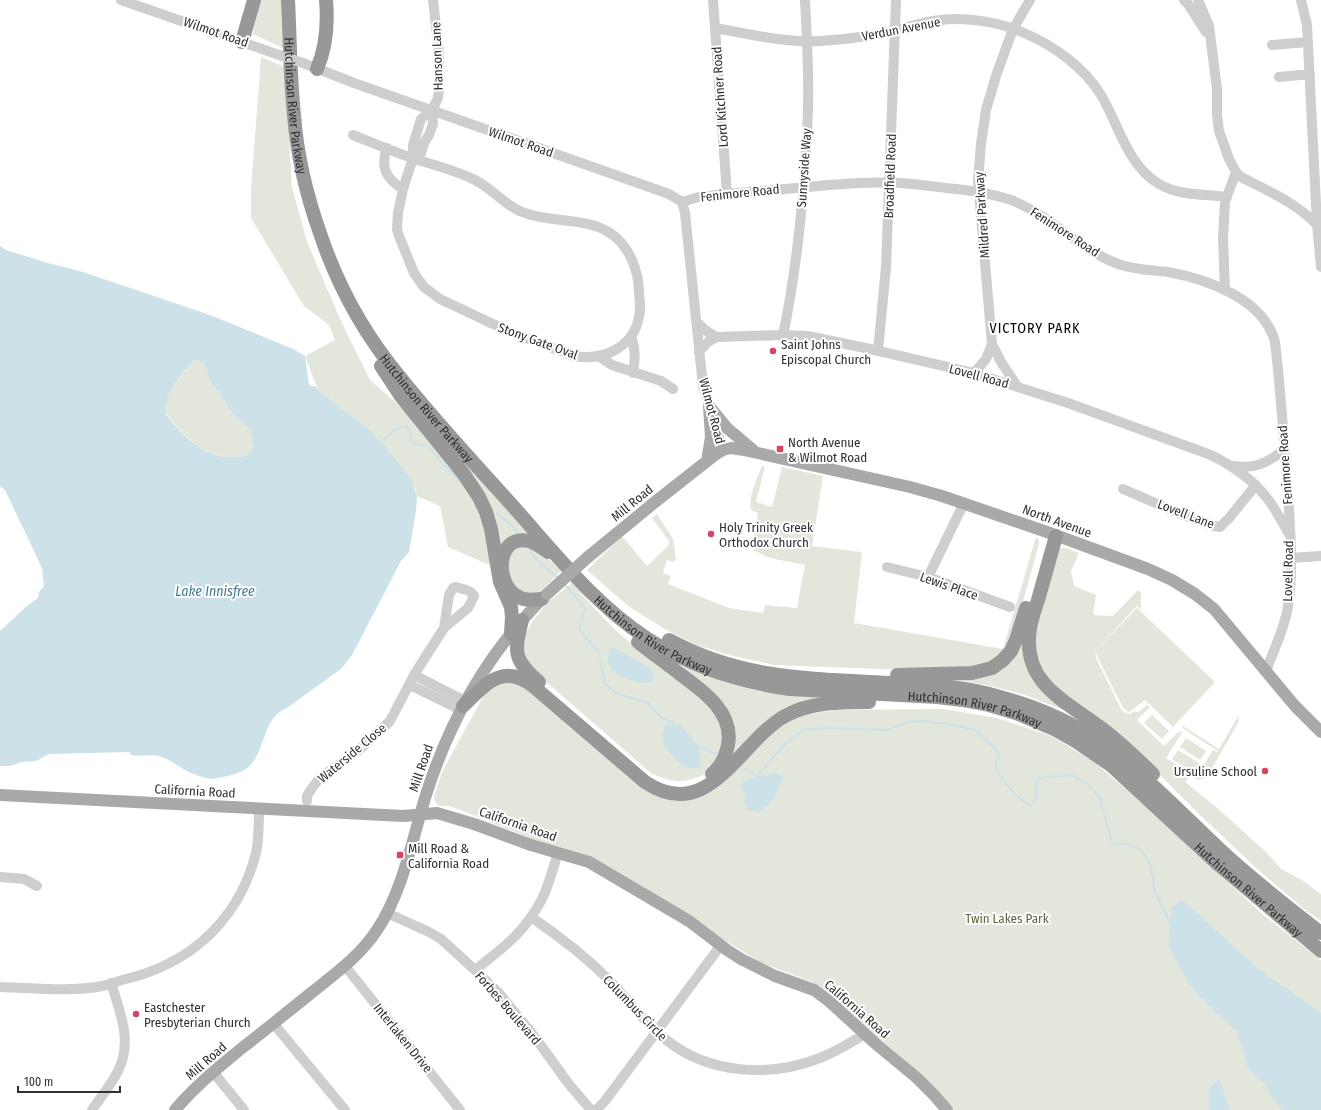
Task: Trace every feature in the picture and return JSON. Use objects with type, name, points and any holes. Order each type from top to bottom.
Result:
[{"type":"highway","points":[[242,42],[254,0]]},
{"type":"highway","name":"Hutchinson River Parkway","points":[[288,0],[294,115],[297,140],[305,182],[313,212],[334,269],[357,314],[373,340],[398,375],[591,593],[625,623],[661,647],[702,667],[729,677],[766,686],[790,689],[937,697],[975,702],[1029,718],[1060,732],[1089,749],[1123,776],[1219,865],[1321,951]]},
{"type":"highway","name":"Hutchinson River Parkway","points":[[296,0],[301,106],[308,156],[320,204],[336,250],[356,294],[382,337],[410,377],[589,579],[614,602],[642,624],[664,638],[688,650],[729,665],[770,675],[829,680],[937,685],[969,689],[1012,700],[1052,715],[1090,736],[1123,760],[1237,866],[1321,933]]},
{"type":"highway","points":[[317,69],[321,59],[327,24],[326,0]]},
{"type":"highway","points":[[334,269],[350,312],[376,360],[410,408],[470,482],[483,505],[493,534],[500,582],[511,607],[512,634]]},
{"type":"highway","points":[[829,680],[882,675],[972,673],[986,670],[997,664],[1011,651],[1016,640],[1052,534]]},
{"type":"highway","points":[[1052,534],[1029,630],[1030,659],[1036,674],[1049,690],[1102,728],[1137,758],[1188,809],[1237,866]]},
{"type":"highway","points":[[544,597],[522,598],[516,596],[509,590],[502,570],[502,559],[507,547],[521,541],[529,541],[564,563]]},
{"type":"highway","points":[[522,620],[517,641],[517,653],[521,663],[528,672],[654,779],[664,784],[683,786],[694,784],[706,779],[720,766],[727,749],[728,728],[723,715],[714,702],[701,690],[620,627],[591,593]]},
{"type":"highway","points":[[463,706],[486,684],[494,679],[506,676],[522,679],[533,686],[645,782],[662,791],[681,794],[699,790],[711,784],[768,728],[786,715],[804,708],[820,704],[845,702],[975,702]]},
{"type":"main road","points":[[709,406],[727,428],[756,452]]},
{"type":"main road","points":[[707,461],[711,437],[709,406]]},
{"type":"main road","name":"North Avenue","points":[[723,450],[731,448],[756,452],[910,487],[964,503],[1052,534],[1148,569],[1172,580],[1214,609],[1295,706],[1321,732]]},
{"type":"main road","name":"Mill Road","points":[[175,1110],[198,1085],[213,1072],[345,966],[365,946],[376,932],[387,913],[400,881],[420,814],[444,744],[463,706],[485,669],[522,620],[544,597],[588,557],[707,461],[723,450]]},
{"type":"main road","name":"California Road","points":[[0,795],[402,816],[437,813],[454,817],[531,845],[588,862],[688,921],[721,945],[754,966],[775,976],[814,990],[830,1002],[876,1044],[917,1078],[947,1110]]},
{"type":"street","name":"Wilmot Road","points":[[121,0],[303,63],[669,194],[682,202],[685,213],[703,386],[723,450]]},
{"type":"street","name":"Hanson Lane","points":[[432,110],[438,98],[439,69],[438,35],[433,0]]},
{"type":"street","name":"Lord Kitchner Road","points":[[713,0],[727,194]]},
{"type":"street","name":"Sunnyside Way","points":[[783,335],[788,315],[796,261],[804,187],[808,110],[805,0]]},
{"type":"street","name":"Broadfield Road","points":[[878,351],[886,267],[896,0]]},
{"type":"street","name":"Mildred Parkway","points":[[1017,386],[1001,362],[992,344],[978,181],[986,110],[996,76],[1013,29],[1030,0]]},
{"type":"street","points":[[1184,0],[1202,25],[1212,43]]},
{"type":"street","points":[[1198,0],[1209,26],[1217,89],[1217,115],[1219,131],[1229,159],[1236,172],[1241,177],[1290,202],[1303,211],[1319,227]]},
{"type":"street","points":[[1301,0],[1307,25],[1321,267]]},
{"type":"street","name":"Verdun Avenue","points":[[715,28],[753,35],[807,41],[851,38],[934,21],[981,21],[1024,32],[1054,49],[1070,61],[1088,78],[1100,94],[1134,159],[1146,175],[1171,190],[1227,197]]},
{"type":"street","points":[[1272,45],[1308,42]]},
{"type":"street","points":[[1279,77],[1310,74]]},
{"type":"street","name":"Stony Gate Oval","points":[[413,158],[476,180],[504,201],[524,213],[588,224],[599,227],[611,233],[629,254],[636,268],[639,285],[639,317],[631,336],[620,347],[600,357],[574,356],[523,338],[464,311],[440,298],[424,287],[414,273],[398,236],[397,229],[398,213],[403,189],[413,158],[412,145],[421,119],[432,110]]},
{"type":"street","points":[[353,135],[413,158]]},
{"type":"street","points":[[387,148],[384,158],[386,172],[390,179],[403,189]]},
{"type":"street","points":[[1225,290],[1223,238],[1226,202],[1236,172]]},
{"type":"street","name":"Fenimore Road","points":[[682,202],[699,197],[826,184],[890,183],[925,185],[979,192],[1010,200],[1029,208],[1089,249],[1111,261],[1136,269],[1167,272],[1191,278],[1225,290],[1245,301],[1256,310],[1264,318],[1273,332],[1278,362],[1290,536]]},
{"type":"street","points":[[696,321],[716,338],[708,342],[699,352]]},
{"type":"street","name":"Lovell Road","points":[[716,338],[783,335],[808,336],[974,373],[1068,403],[1211,455],[1231,465],[1256,485],[1272,504],[1290,536],[1288,606],[1282,630],[1266,672]]},
{"type":"street","points":[[631,336],[636,352],[634,373]]},
{"type":"street","points":[[974,373],[986,359],[992,344]]},
{"type":"street","points":[[600,357],[612,365],[661,381],[673,389]]},
{"type":"street","name":"Lovell Road","points":[[1231,465],[1246,467],[1254,466],[1268,461],[1285,450]]},
{"type":"street","name":"Lovell Lane","points":[[1123,488],[1181,514],[1220,527],[1256,485]]},
{"type":"street","points":[[928,577],[964,503]]},
{"type":"street","points":[[1290,558],[1321,556]]},
{"type":"street","name":"Lewis Place","points":[[887,567],[928,577],[1010,607]]},
{"type":"street","name":"Waterside Close","points":[[307,801],[307,796],[320,778],[358,751],[390,721],[412,680],[444,628]]},
{"type":"street","points":[[412,680],[435,692],[455,707],[463,706]]},
{"type":"street","points":[[0,987],[76,988],[103,986],[150,972],[182,956],[209,935],[237,902],[251,871],[258,838],[259,808]]},
{"type":"street","points":[[475,970],[513,939],[531,917],[544,893],[558,853]]},
{"type":"street","points":[[0,877],[24,879],[37,886]]},
{"type":"street","name":"Forbes Boulevard","points":[[387,913],[441,939],[498,992],[591,1110]]},
{"type":"street","name":"Columbus Circle","points":[[531,917],[564,940],[593,965],[657,1032],[680,1050],[705,1062],[726,1068],[746,1070],[784,1068],[820,1058],[865,1034]]},
{"type":"street","points":[[596,1110],[605,1101],[721,945]]},
{"type":"street","name":"Interlaken Drive","points":[[345,966],[460,1110]]},
{"type":"street","points":[[92,1110],[119,1070],[125,1051],[125,1033],[111,983]]},
{"type":"street","points":[[273,1024],[345,1110]]},
{"type":"street","points":[[213,1072],[244,1110]]},
{"type":"green space","points":[[259,0],[282,0],[285,49],[253,34]]},
{"type":"green space","points":[[261,57],[285,67],[292,187],[307,242],[340,319],[370,380],[403,409],[476,497],[484,519],[492,566],[448,547],[440,506],[417,496],[415,488],[385,446],[371,431],[318,390],[305,356],[335,340],[329,325],[304,306],[251,218],[251,189]]},
{"type":"green space","points":[[196,360],[205,365],[209,379],[235,417],[250,429],[253,447],[248,455],[235,457],[223,456],[201,448],[174,423],[166,413],[167,400],[173,387],[183,373]]},
{"type":"green space","points":[[427,418],[535,540],[500,557],[493,518]]},
{"type":"green space","points":[[762,466],[765,466],[756,502],[772,507],[782,467],[823,476],[812,546],[862,552],[854,623],[1003,649],[1036,537],[1039,540],[1039,544],[1014,633],[1008,648],[988,665],[907,670],[774,665],[725,654],[694,644],[663,628],[628,606],[587,570],[622,536],[647,566],[669,545],[669,541],[652,518],[657,514],[673,539],[676,559],[673,562],[667,560],[663,573],[671,576],[668,584],[729,608],[763,613],[765,605],[797,608],[805,565],[770,558],[753,550],[758,513],[752,511],[750,501],[753,488]]},
{"type":"green space","points":[[523,544],[541,552],[561,571],[538,594],[530,597],[509,582],[506,557]]},
{"type":"green space","points":[[1061,548],[1079,553],[1071,571],[1074,586],[1096,595],[1093,615],[1113,616],[1137,591],[1139,590],[1141,592],[1141,610],[1137,606],[1094,652],[1137,608],[1215,682],[1173,727],[1145,700],[1129,712],[1123,708],[1095,653],[1121,709],[1125,713],[1130,714],[1135,711],[1138,712],[1147,705],[1150,707],[1137,720],[1164,746],[1177,733],[1183,731],[1166,758],[1196,777],[1213,750],[1218,751],[1182,728],[1183,726],[1219,749],[1239,715],[1238,723],[1207,777],[1198,780],[1190,776],[1185,782],[1215,806],[1266,852],[1281,869],[1302,880],[1321,894],[1321,921],[1304,909],[1253,865],[1156,771],[1052,685],[1035,657],[1034,637],[1058,552]]},
{"type":"green space","points":[[572,583],[612,627],[701,698],[715,713],[722,730],[721,750],[718,759],[706,773],[692,779],[680,781],[670,780],[652,774],[528,666],[523,658],[524,636],[532,622],[548,602]]},
{"type":"green space","points":[[1026,619],[1025,651],[1066,711],[1025,695],[956,679],[988,673]]},
{"type":"green space","points":[[686,667],[727,683],[758,691],[824,698],[806,703],[726,765],[732,736],[684,671]]},
{"type":"green space","name":"Twin Lakes Park","points":[[507,681],[521,683],[607,758],[694,798],[719,786],[766,738],[788,720],[808,714],[836,710],[944,709],[997,718],[1051,736],[1093,761],[1147,807],[1261,913],[1321,960],[1321,1110],[954,1110],[916,1070],[812,982],[762,963],[721,938],[540,842],[449,806],[438,806],[434,799],[442,772],[484,695],[491,687]]},
{"type":"green space","points":[[1152,715],[1169,731],[1162,739],[1144,723]]},
{"type":"green space","points":[[1186,738],[1206,751],[1200,760],[1180,747]]},
{"type":"green space","points":[[1178,750],[1199,763],[1193,772],[1172,759]]},
{"type":"water","name":"Lake Innisfree","points":[[0,246],[6,250],[83,272],[210,315],[293,349],[305,356],[309,384],[311,386],[315,386],[318,390],[371,431],[411,479],[417,496],[409,552],[401,561],[352,655],[342,668],[287,708],[279,712],[266,732],[257,756],[248,767],[232,775],[211,779],[189,772],[160,757],[152,755],[131,755],[129,752],[49,754],[36,761],[22,762],[10,766],[0,766],[0,631],[28,605],[38,598],[39,592],[44,586],[42,568],[5,490],[0,486]],"holes":[[[196,360],[205,365],[209,379],[235,417],[250,429],[253,447],[248,455],[235,457],[223,456],[201,448],[182,433],[166,414],[168,398],[173,387],[183,373]]]},
{"type":"water","points":[[612,647],[651,669],[654,676],[651,683],[638,682],[624,678],[613,670],[609,665],[608,659],[608,652]]},
{"type":"water","points":[[666,723],[678,724],[692,738],[700,754],[700,767],[690,768],[684,766],[675,759],[664,745],[662,737]]},
{"type":"water","points":[[776,773],[783,778],[773,800],[760,812],[747,810],[744,801],[745,793],[741,788],[743,781],[758,776]]},
{"type":"water","points":[[1182,901],[1190,906],[1257,968],[1321,1013],[1321,1110],[1282,1110],[1269,1094],[1265,1083],[1256,1077],[1248,1068],[1237,1031],[1214,1011],[1190,986],[1168,945],[1172,906]]},
{"type":"water","points":[[1219,1079],[1230,1110],[1209,1110],[1209,1089]]},
{"type":"waterway","points":[[381,442],[396,429],[407,426],[411,434],[411,440],[416,444],[428,446],[441,462],[460,481]]},
{"type":"waterway","points":[[497,513],[513,527],[519,535]]},
{"type":"waterway","points":[[529,547],[534,557],[558,578]]},
{"type":"waterway","points":[[564,584],[585,609],[579,629],[599,653],[605,684],[617,694],[647,702],[662,718],[673,722],[674,726]]},
{"type":"waterway","points":[[744,768],[757,776],[785,744],[803,730],[828,728],[886,730],[909,722],[925,721],[955,725],[975,730],[993,746],[999,755],[996,764],[997,769],[1004,781],[1014,793],[1029,805],[1036,801],[1036,784],[1038,778],[1072,775],[1088,784],[1100,798],[1112,843],[1115,845],[1126,843],[1141,850],[1151,865],[1155,892],[1170,925]]},
{"type":"waterway","points":[[696,745],[716,754]]},
{"type":"place","name":"Saint Johns Episcopal Church","points":[[773,351]]},
{"type":"place","name":"North Avenue & Wilmot Road","points":[[780,449]]},
{"type":"place","name":"Holy Trinity Greek Orthodox Church","points":[[711,534]]},
{"type":"place","name":"Ursuline School","points":[[1265,771]]},
{"type":"place","name":"Mill Road & California Road","points":[[400,855]]},
{"type":"place","name":"Eastchester Presbyterian Church","points":[[136,1014]]},
{"type":"district","name":"VICTORY PARK","points":[[1035,328]]}]
